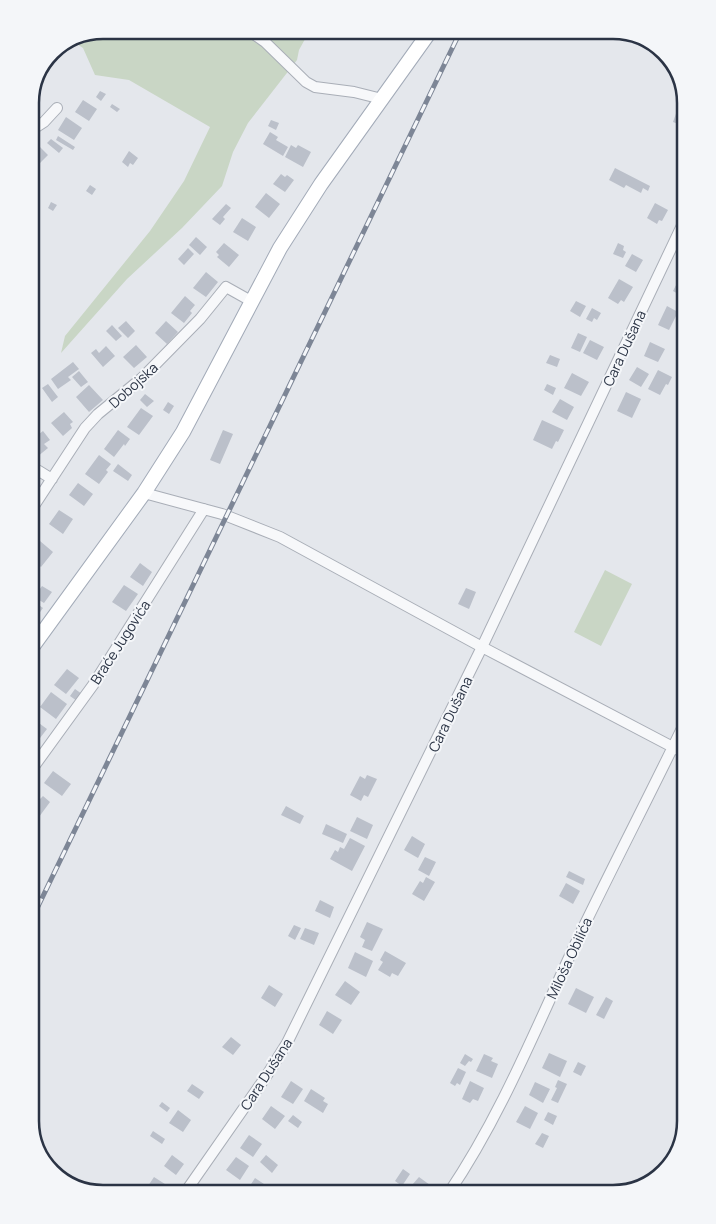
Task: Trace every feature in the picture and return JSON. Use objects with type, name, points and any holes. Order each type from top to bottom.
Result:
[{"type":"main road","points":[[39,638],[144,493],[183,432],[285,240],[321,184],[425,39]]},
{"type":"street","points":[[262,39],[306,82],[315,88],[354,92],[382,99]]},
{"type":"street","points":[[39,125],[57,108]]},
{"type":"street","name":"Cara Dušana","points":[[190,1185],[287,1043],[482,647],[677,237]]},
{"type":"street","name":"Dobojska","points":[[39,498],[85,428],[98,414],[142,378],[200,319],[226,287],[251,301]]},
{"type":"street","points":[[39,471],[52,479]]},
{"type":"street","points":[[144,493],[222,514],[280,537],[482,647],[677,749]]},
{"type":"street","name":"Braće Jugovića","points":[[39,760],[93,685],[204,509]]},
{"type":"street","name":"Miloša Obilića","points":[[454,1185],[465,1169],[500,1104],[584,925],[677,739]]},
{"type":"green space","points":[[103,39],[305,39],[299,50],[297,60],[248,123],[233,152],[222,186],[182,228],[127,279],[61,353],[65,336],[150,231],[184,181],[210,127],[129,80],[95,75],[83,48],[77,44],[90,40]]},
{"type":"green space","points":[[605,570],[632,584],[601,646],[574,632]]},
{"type":"building","points":[[100,91],[106,94],[101,101],[96,97]]},
{"type":"building","points":[[83,100],[97,109],[89,121],[75,112]]},
{"type":"building","points":[[112,104],[120,109],[117,112],[110,107]]},
{"type":"building","points":[[677,111],[677,124],[673,122]]},
{"type":"building","points":[[66,117],[82,128],[74,140],[58,130]]},
{"type":"building","points":[[271,120],[279,123],[276,130],[268,126]]},
{"type":"building","points":[[270,132],[278,137],[276,140],[288,147],[283,156],[263,144]]},
{"type":"building","points":[[58,136],[75,147],[73,150],[56,140]]},
{"type":"building","points":[[51,139],[63,148],[59,153],[47,143]]},
{"type":"building","points":[[291,145],[296,148],[298,145],[311,152],[303,167],[285,157]]},
{"type":"building","points":[[39,146],[48,155],[39,164]]},
{"type":"building","points":[[129,151],[138,158],[133,165],[130,163],[128,167],[122,162]]},
{"type":"building","points":[[615,168],[650,186],[648,191],[643,188],[641,193],[626,185],[624,188],[609,180]]},
{"type":"building","points":[[281,174],[285,177],[287,175],[294,180],[285,192],[273,184]]},
{"type":"building","points":[[90,185],[96,189],[92,195],[86,191]]},
{"type":"building","points":[[266,193],[280,204],[269,218],[255,207]]},
{"type":"building","points":[[51,202],[57,205],[53,211],[48,208]]},
{"type":"building","points":[[655,203],[668,210],[662,221],[659,220],[657,224],[647,218]]},
{"type":"building","points":[[226,204],[231,208],[223,217],[225,219],[220,225],[212,219]]},
{"type":"building","points":[[242,218],[256,227],[248,241],[233,232]]},
{"type":"building","points":[[196,237],[207,247],[200,255],[189,245]]},
{"type":"building","points":[[224,243],[239,255],[229,267],[217,257],[219,255],[216,252]]},
{"type":"building","points":[[618,243],[624,246],[623,250],[626,252],[623,258],[613,254]]},
{"type":"building","points":[[188,248],[194,254],[184,265],[178,259]]},
{"type":"building","points":[[632,254],[643,260],[636,272],[625,266]]},
{"type":"building","points":[[206,272],[218,282],[206,297],[193,288]]},
{"type":"building","points":[[619,279],[633,287],[624,302],[621,300],[618,304],[608,298]]},
{"type":"building","points":[[677,283],[677,293],[673,291]]},
{"type":"building","points":[[185,296],[195,305],[190,311],[192,313],[184,323],[171,313]]},
{"type":"building","points":[[576,301],[586,306],[580,317],[570,311]]},
{"type":"building","points":[[667,306],[677,311],[669,330],[658,325]]},
{"type":"building","points":[[592,308],[601,313],[597,320],[594,318],[592,322],[586,319]]},
{"type":"building","points":[[126,321],[135,331],[128,338],[118,328]]},
{"type":"building","points":[[166,321],[178,332],[167,344],[155,333]]},
{"type":"building","points":[[112,325],[122,336],[116,341],[106,331]]},
{"type":"building","points":[[578,333],[587,337],[580,352],[571,348]]},
{"type":"building","points":[[590,340],[604,347],[597,360],[583,353]]},
{"type":"building","points":[[650,342],[665,349],[658,362],[644,356]]},
{"type":"building","points":[[136,345],[147,357],[134,368],[123,357]]},
{"type":"building","points":[[106,346],[115,356],[103,367],[91,353],[96,349],[99,353]]},
{"type":"building","points":[[550,355],[560,359],[557,367],[546,363]]},
{"type":"building","points":[[73,362],[79,369],[68,377],[71,380],[58,389],[51,379]]},
{"type":"building","points":[[637,367],[649,374],[641,387],[629,380]]},
{"type":"building","points":[[658,370],[672,377],[660,395],[648,389]]},
{"type":"building","points":[[79,371],[88,382],[81,387],[72,377]]},
{"type":"building","points":[[572,373],[589,382],[581,396],[564,388]]},
{"type":"building","points":[[48,384],[58,397],[52,402],[42,388]]},
{"type":"building","points":[[547,384],[556,388],[553,395],[544,390]]},
{"type":"building","points":[[89,385],[103,400],[89,412],[76,397]]},
{"type":"building","points":[[626,392],[641,399],[632,418],[617,411]]},
{"type":"building","points":[[145,394],[154,401],[147,407],[140,400]]},
{"type":"building","points":[[560,399],[574,407],[567,420],[552,412]]},
{"type":"building","points":[[168,402],[174,406],[169,414],[163,410]]},
{"type":"building","points":[[141,408],[153,416],[139,435],[127,427]]},
{"type":"building","points":[[64,412],[73,422],[70,424],[72,428],[63,436],[51,423]]},
{"type":"building","points":[[542,420],[564,430],[552,449],[533,440]]},
{"type":"building","points":[[118,430],[130,439],[114,457],[104,449]]},
{"type":"building","points":[[223,430],[233,434],[220,464],[210,460]]},
{"type":"building","points":[[43,431],[50,440],[44,444],[48,448],[39,455],[39,434]]},
{"type":"building","points":[[99,455],[111,464],[106,470],[108,472],[99,484],[85,474]]},
{"type":"building","points":[[118,464],[132,475],[128,481],[113,471]]},
{"type":"building","points":[[78,483],[93,494],[84,506],[69,495]]},
{"type":"building","points":[[59,510],[73,519],[63,534],[49,524]]},
{"type":"building","points":[[40,541],[53,552],[41,567],[39,565]]},
{"type":"building","points":[[140,563],[152,572],[143,586],[130,577]]},
{"type":"building","points":[[124,585],[138,594],[126,611],[112,602]]},
{"type":"building","points":[[42,586],[52,592],[44,603],[39,600],[39,590]]},
{"type":"building","points":[[466,588],[476,592],[469,609],[458,604]]},
{"type":"building","points":[[39,605],[43,608],[39,614]]},
{"type":"building","points":[[67,669],[79,678],[66,694],[54,685]]},
{"type":"building","points":[[75,689],[82,694],[77,701],[70,696]]},
{"type":"building","points":[[51,692],[67,704],[56,719],[40,707]]},
{"type":"building","points":[[39,723],[47,729],[39,739]]},
{"type":"building","points":[[53,771],[71,784],[62,796],[44,783]]},
{"type":"building","points":[[367,775],[377,779],[368,797],[364,795],[361,801],[350,795],[360,776],[365,779]]},
{"type":"building","points":[[43,796],[50,802],[39,817],[39,798]]},
{"type":"building","points":[[286,806],[304,816],[300,824],[281,815]]},
{"type":"building","points":[[357,817],[373,825],[367,839],[350,831]]},
{"type":"building","points":[[326,824],[347,834],[343,843],[322,834]]},
{"type":"building","points":[[412,836],[425,844],[418,858],[404,850]]},
{"type":"building","points":[[350,838],[365,846],[352,871],[330,859],[335,850],[338,852],[340,847],[344,849]]},
{"type":"building","points":[[425,857],[436,862],[429,876],[418,870]]},
{"type":"building","points":[[569,871],[585,879],[583,885],[566,877]]},
{"type":"building","points":[[426,877],[435,882],[424,901],[412,894],[420,881],[423,883]]},
{"type":"building","points":[[566,883],[580,891],[573,904],[559,896]]},
{"type":"building","points":[[320,900],[334,907],[330,918],[315,911]]},
{"type":"building","points":[[367,922],[383,929],[372,951],[362,947],[365,940],[360,937]]},
{"type":"building","points":[[294,925],[301,928],[295,940],[288,936]]},
{"type":"building","points":[[305,928],[319,933],[314,945],[300,939]]},
{"type":"building","points":[[385,951],[406,963],[398,976],[392,973],[390,977],[378,970],[383,962],[380,960]]},
{"type":"building","points":[[355,952],[373,961],[366,977],[348,968]]},
{"type":"building","points":[[345,981],[360,992],[351,1005],[335,995]]},
{"type":"building","points":[[269,985],[283,994],[275,1007],[261,998]]},
{"type":"building","points":[[576,988],[594,997],[586,1013],[568,1004]]},
{"type":"building","points":[[606,997],[613,1001],[604,1019],[596,1015]]},
{"type":"building","points":[[327,1011],[342,1020],[333,1034],[319,1025]]},
{"type":"building","points":[[231,1037],[241,1045],[233,1055],[222,1047]]},
{"type":"building","points":[[549,1053],[567,1061],[560,1077],[542,1068]]},
{"type":"building","points":[[465,1054],[473,1059],[465,1066],[460,1063]]},
{"type":"building","points":[[484,1054],[493,1058],[491,1061],[498,1064],[492,1078],[476,1071]]},
{"type":"building","points":[[578,1062],[586,1066],[581,1076],[573,1072]]},
{"type":"building","points":[[458,1068],[466,1072],[460,1085],[457,1083],[455,1086],[450,1083]]},
{"type":"building","points":[[558,1080],[567,1084],[558,1103],[551,1100],[557,1088],[555,1087]]},
{"type":"building","points":[[291,1081],[303,1089],[293,1104],[281,1097]]},
{"type":"building","points":[[470,1081],[484,1088],[478,1101],[473,1099],[470,1103],[462,1099]]},
{"type":"building","points":[[535,1082],[550,1089],[543,1103],[529,1095]]},
{"type":"building","points":[[192,1084],[204,1092],[199,1099],[187,1091]]},
{"type":"building","points":[[311,1089],[325,1098],[323,1101],[328,1104],[323,1113],[304,1101]]},
{"type":"building","points":[[162,1102],[170,1108],[167,1112],[159,1106]]},
{"type":"building","points":[[271,1106],[285,1116],[275,1129],[262,1119]]},
{"type":"building","points":[[525,1106],[538,1113],[530,1129],[516,1122]]},
{"type":"building","points":[[178,1110],[191,1120],[183,1132],[169,1123]]},
{"type":"building","points":[[548,1112],[557,1116],[553,1125],[544,1120]]},
{"type":"building","points":[[293,1115],[302,1122],[298,1128],[288,1121]]},
{"type":"building","points":[[153,1131],[165,1139],[162,1144],[150,1136]]},
{"type":"building","points":[[542,1133],[549,1136],[543,1148],[535,1144]]},
{"type":"building","points":[[249,1135],[262,1144],[253,1157],[240,1148]]},
{"type":"building","points":[[172,1155],[184,1164],[176,1175],[164,1166]]},
{"type":"building","points":[[266,1155],[278,1165],[272,1173],[260,1162]]},
{"type":"building","points":[[236,1157],[249,1166],[240,1180],[226,1170]]},
{"type":"building","points":[[403,1169],[410,1174],[403,1185],[395,1181]]},
{"type":"building","points":[[154,1177],[166,1185],[149,1185]]},
{"type":"building","points":[[419,1177],[430,1185],[412,1185]]},
{"type":"building","points":[[255,1178],[264,1184],[263,1185],[250,1185]]},
{"type":"railway","points":[[39,904],[457,39]]}]
